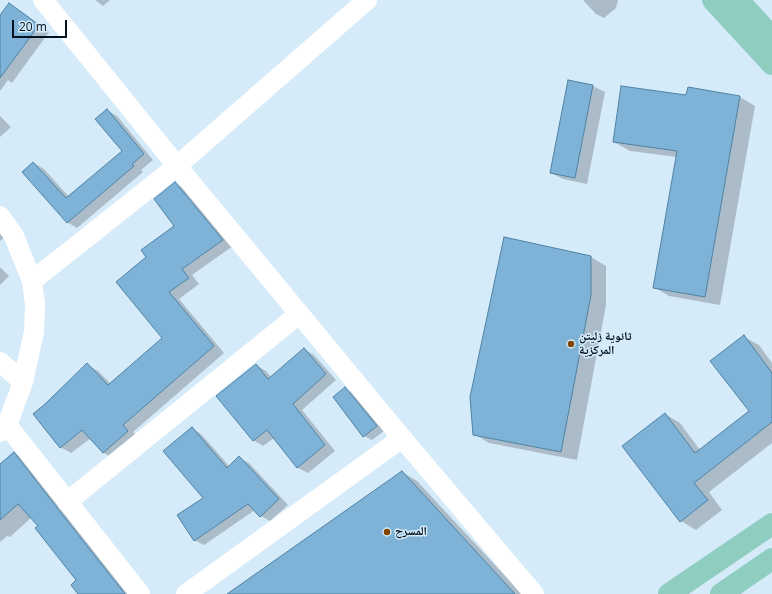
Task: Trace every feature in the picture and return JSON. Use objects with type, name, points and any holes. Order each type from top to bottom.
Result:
[{"type":"main road","points":[[713,0],[772,64]]},
{"type":"main road","points":[[738,0],[772,37]]},
{"type":"main road","points":[[669,594],[772,524]]},
{"type":"main road","points":[[721,594],[772,559]]},
{"type":"street","points":[[42,0],[299,314],[534,594]]},
{"type":"street","points":[[32,281],[177,166],[367,0]]},
{"type":"street","points":[[0,216],[14,236],[32,281],[35,304],[34,332],[23,382],[3,429],[67,502],[140,594]]},
{"type":"street","points":[[67,502],[299,314]]},
{"type":"street","points":[[0,362],[23,382]]},
{"type":"street","points":[[186,594],[402,438]]},
{"type":"building","points":[[9,3],[39,25],[0,78],[0,15]]},
{"type":"building","points":[[568,80],[593,85],[575,178],[550,173]]},
{"type":"building","points":[[621,86],[686,95],[688,87],[740,96],[705,297],[653,288],[677,151],[613,142]]},
{"type":"building","points":[[107,109],[144,154],[132,164],[134,166],[67,223],[22,172],[33,162],[66,198],[122,151],[95,119]]},
{"type":"building","points":[[175,182],[223,240],[182,269],[189,278],[169,292],[214,346],[123,425],[128,431],[103,453],[82,430],[60,448],[33,414],[87,363],[108,385],[162,338],[116,282],[146,257],[141,250],[174,226],[154,199]]},
{"type":"building","points":[[504,237],[591,256],[591,295],[561,452],[473,435],[470,397]]},
{"type":"building","points":[[744,335],[772,373],[772,422],[694,483],[708,500],[680,522],[622,446],[665,413],[695,453],[749,411],[710,361]]},
{"type":"building","points":[[304,348],[326,374],[293,404],[325,445],[297,468],[267,430],[253,441],[216,396],[256,364],[268,379]]},
{"type":"building","points":[[345,387],[377,426],[363,437],[333,397]]},
{"type":"building","points":[[192,427],[227,468],[239,456],[279,499],[260,517],[248,504],[194,541],[177,515],[203,498],[163,451]]},
{"type":"building","points":[[14,452],[125,594],[78,594],[71,585],[76,580],[35,528],[38,526],[18,504],[0,520],[0,464]]},
{"type":"building","name":"المسرح","points":[[402,471],[515,594],[227,594]]},
{"type":"place","name":"ثانوية زليتن المركزية","points":[[571,344]]},
{"type":"place","name":"المسرح","points":[[387,532]]}]
